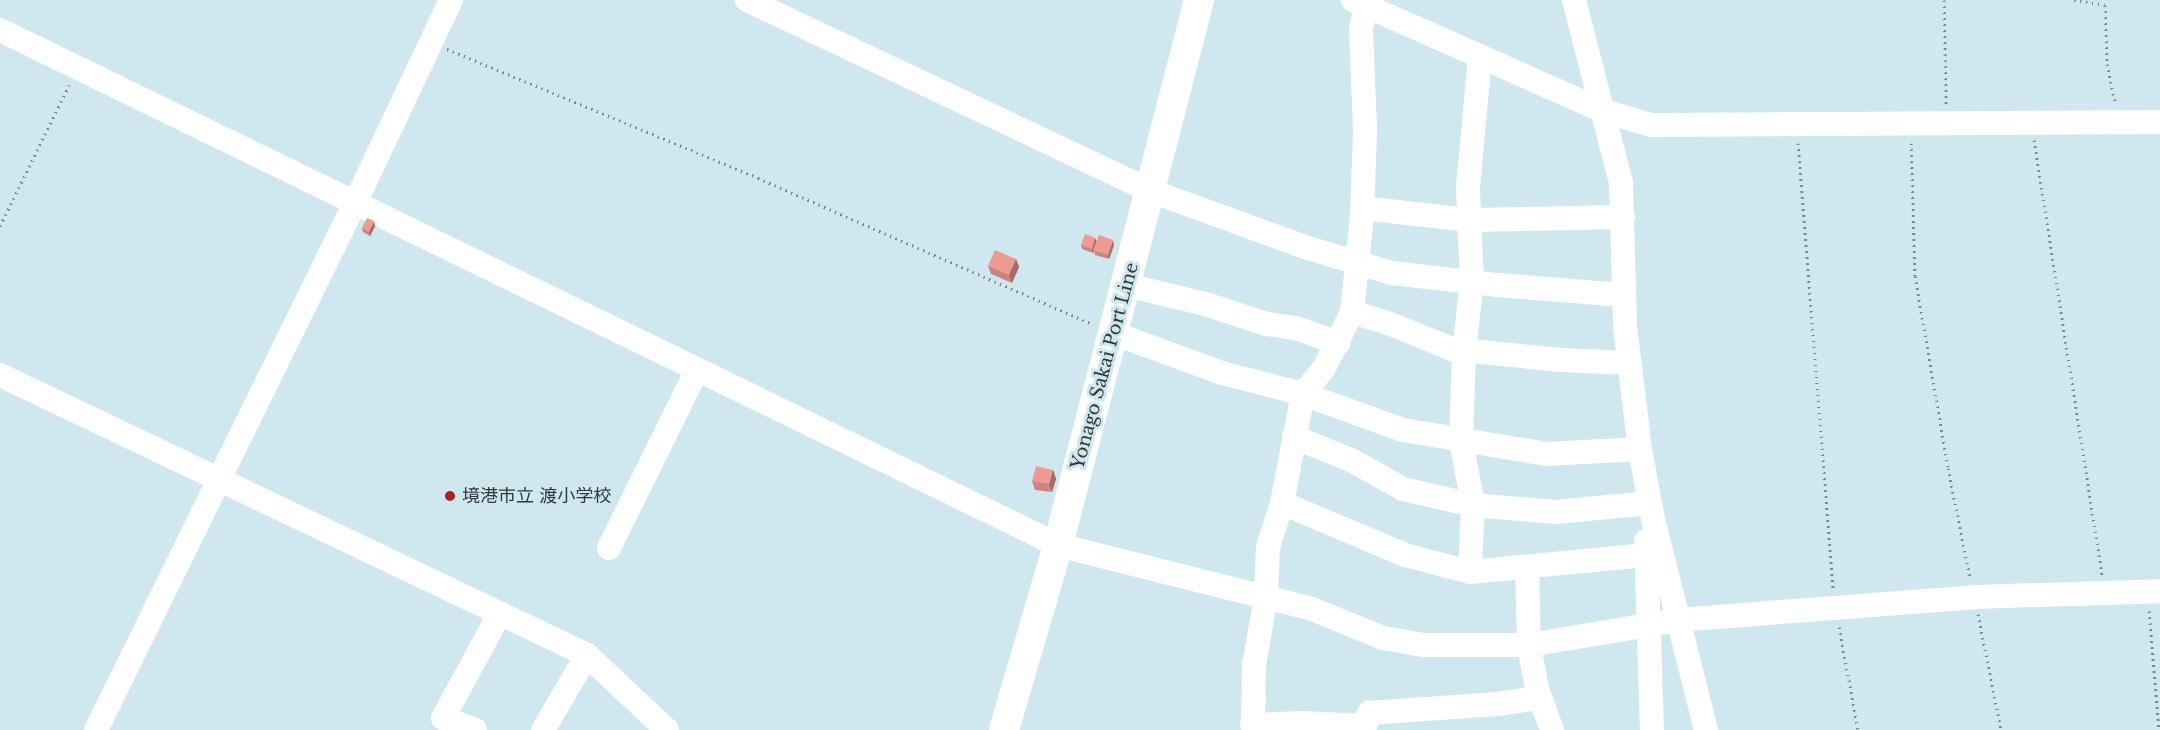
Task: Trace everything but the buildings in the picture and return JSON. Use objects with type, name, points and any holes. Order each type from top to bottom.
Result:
[{"type":"main road","name":"Yonago Sakai Port Line","points":[[1004,730],[1058,545],[1199,0]]},
{"type":"street","points":[[96,730],[355,202],[451,0]]},
{"type":"street","points":[[747,0],[1151,191],[1357,263],[1392,273],[1472,280],[1498,285],[1623,295]]},
{"type":"street","points":[[1574,0],[1621,183],[1623,295],[1629,363],[1651,511],[1706,730]]},
{"type":"street","points":[[1540,698],[1497,704],[1369,713],[1365,726],[1303,723],[1253,727],[1254,665],[1266,596],[1268,547],[1282,503],[1303,394],[1324,368],[1352,312],[1363,208],[1365,129],[1360,3],[1604,111],[1651,125],[2160,122]]},
{"type":"street","points":[[0,30],[1058,545],[1312,609],[1383,638],[1414,644],[1529,645],[1678,620],[1974,597],[2153,591]]},
{"type":"street","points":[[1470,572],[1473,505],[1461,440],[1464,351],[1472,280],[1468,187],[1479,56]]},
{"type":"street","points":[[1363,208],[1469,220],[1623,217]]},
{"type":"street","points":[[1126,285],[1205,304],[1267,324],[1296,328],[1338,342]]},
{"type":"street","points":[[1352,312],[1388,323],[1452,349],[1629,363]]},
{"type":"street","points":[[1113,333],[1222,373],[1303,394],[1403,430],[1546,454],[1640,449]]},
{"type":"street","points":[[609,548],[697,370]]},
{"type":"street","points":[[0,375],[587,655],[667,730]]},
{"type":"street","points":[[1294,437],[1351,460],[1403,489],[1473,505],[1556,512],[1651,511]]},
{"type":"street","points":[[1282,503],[1405,555],[1470,572],[1646,555]]},
{"type":"street","points":[[1651,511],[1645,522],[1652,730]]},
{"type":"street","points":[[1527,567],[1529,645],[1540,698],[1552,730]]},
{"type":"street","points":[[475,730],[443,718],[500,613]]},
{"type":"street","points":[[543,730],[587,655]]},
{"type":"path","points":[[1944,0],[1946,123]]},
{"type":"path","points":[[2074,0],[2104,5],[2107,64],[2118,123]]},
{"type":"path","points":[[431,42],[758,178],[883,235],[1113,333]]},
{"type":"path","points":[[0,226],[78,67]]},
{"type":"path","points":[[1796,123],[1835,608],[1857,730]]},
{"type":"path","points":[[1911,123],[1915,276],[1948,468],[2001,730]]},
{"type":"path","points":[[2032,124],[2104,593]]},
{"type":"path","points":[[2153,591],[2160,730]]},
{"type":"place","name":"境港市立 渡小学校","points":[[450,496]]}]
